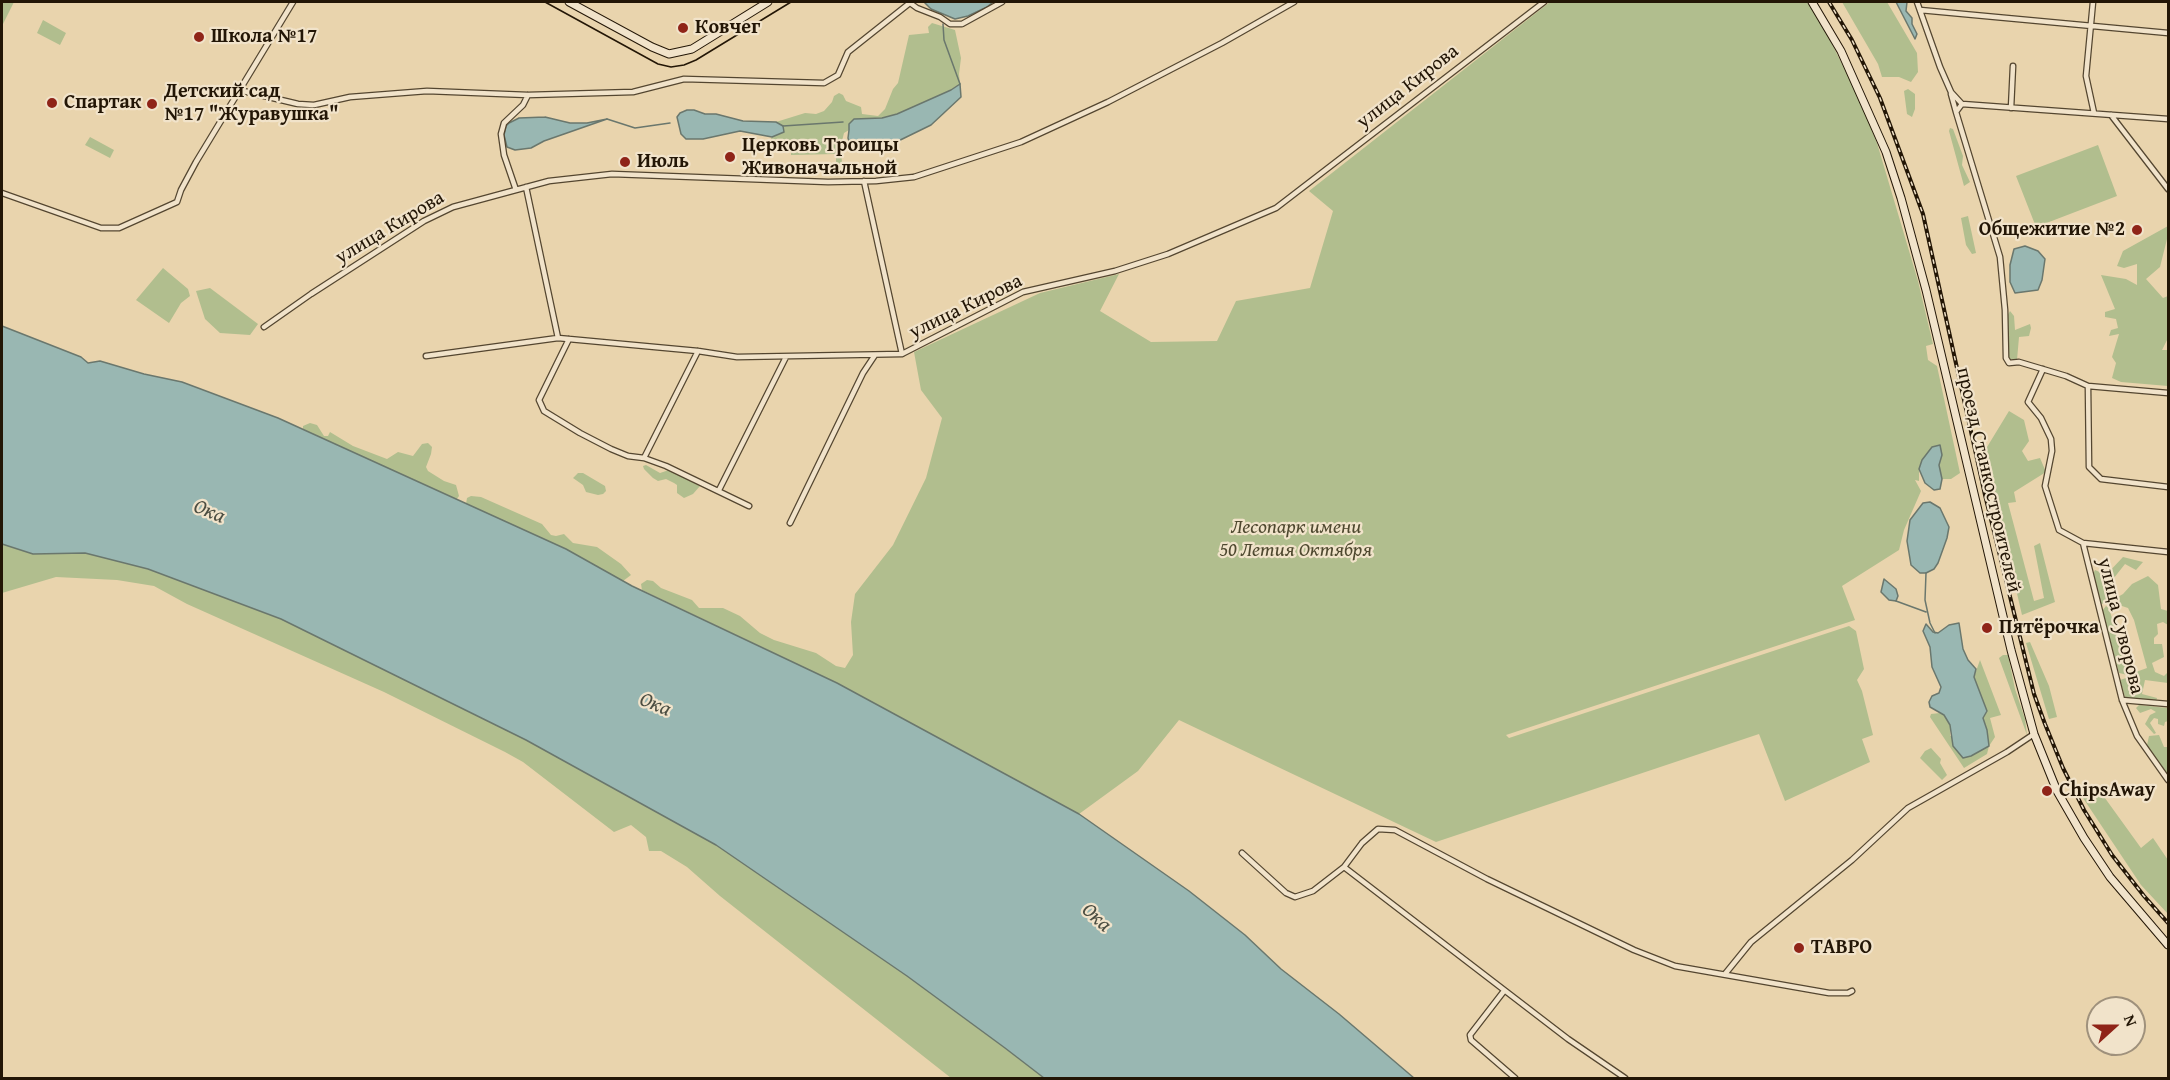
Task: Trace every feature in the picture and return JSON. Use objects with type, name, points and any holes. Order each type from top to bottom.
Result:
[{"type":"main road","points":[[568,2],[669,54],[692,49],[768,2]]},
{"type":"main road","name":"проезд Станкостроителей","points":[[1812,2],[1841,51],[1886,152],[1901,198],[1926,290],[2011,650],[2034,734],[2057,790],[2084,838],[2110,877],[2169,945]]},
{"type":"street","points":[[2,193],[101,228],[119,228],[177,202],[196,162],[293,2]]},
{"type":"street","points":[[239,90],[298,104],[314,105],[350,98],[427,92],[528,95],[633,92],[684,79],[824,82],[838,75],[848,52],[911,2],[950,24],[962,24],[1002,2]]},
{"type":"street","name":"улица Кирова","points":[[264,327],[424,221],[453,207],[574,176],[612,174],[828,182],[914,177],[1021,142],[1108,102],[1172,70],[1294,2]]},
{"type":"street","name":"улица Кирова","points":[[426,356],[558,338],[698,351],[736,357],[902,354],[1023,292],[1115,271],[1168,254],[1276,208],[1544,2]]},
{"type":"street","points":[[1917,2],[1951,92],[2000,257],[2008,363],[2019,362],[2066,376],[2088,386],[2169,393]]},
{"type":"street","points":[[2093,2],[2086,76],[2094,113]]},
{"type":"street","points":[[1920,10],[2169,33]]},
{"type":"street","points":[[2011,108],[2013,66]]},
{"type":"street","points":[[1951,92],[1962,104],[2169,119]]},
{"type":"street","points":[[516,190],[504,155],[501,135],[504,123],[523,105],[528,95]]},
{"type":"street","points":[[1956,112],[1962,104]]},
{"type":"street","points":[[2111,115],[2169,189]]},
{"type":"street","points":[[864,181],[902,354]]},
{"type":"street","points":[[526,187],[558,338]]},
{"type":"street","points":[[569,339],[539,400],[541,408],[561,423],[611,448],[628,456],[644,458],[719,490],[749,506]]},
{"type":"street","points":[[644,458],[698,351]]},
{"type":"street","points":[[789,523],[863,373],[875,355]]},
{"type":"street","points":[[719,490],[786,357]]},
{"type":"street","name":"улица Суворова","points":[[2043,369],[2028,402],[2041,418],[2051,439],[2052,451],[2045,486],[2058,530],[2083,543],[2122,700],[2137,736],[2169,780]]},
{"type":"street","points":[[2088,386],[2089,468],[2101,479],[2169,487]]},
{"type":"street","points":[[2083,543],[2169,552]]},
{"type":"street","points":[[2122,700],[2169,704]]},
{"type":"street","points":[[1725,974],[1751,942],[1852,860],[1908,808],[2007,752],[2034,734]]},
{"type":"street","points":[[1242,853],[1286,893],[1295,897],[1313,891],[1344,867],[1370,834],[1378,829],[1395,830],[1487,879],[1634,950],[1676,966],[1828,993],[1852,991]]},
{"type":"street","points":[[1344,867],[1504,991],[1625,1078]]},
{"type":"street","points":[[1504,991],[1470,1035],[1471,1040],[1515,1078]]},
{"type":"green space","points":[[2,2],[14,2],[2,26]]},
{"type":"green space","name":"Лесопарк имени 50 Летия Октября","points":[[1550,2],[1808,2],[1858,96],[1877,143],[1918,281],[1933,344],[1926,346],[1928,360],[1937,366],[1960,473],[1951,479],[1942,479],[1939,465],[1942,455],[1919,469],[1919,481],[1915,480],[1921,491],[1904,530],[1899,550],[1842,586],[1855,620],[1506,735],[1509,738],[1849,626],[1856,631],[1864,669],[1857,680],[1873,735],[1862,739],[1870,762],[1785,801],[1759,734],[1436,842],[1179,720],[1138,771],[1079,814],[837,683],[642,590],[641,584],[647,580],[653,581],[661,588],[692,600],[699,608],[723,608],[740,616],[760,633],[774,640],[816,653],[836,666],[845,668],[853,655],[851,622],[855,594],[893,545],[926,478],[942,418],[921,390],[914,352],[1040,293],[1119,274],[1100,311],[1151,342],[1217,341],[1236,301],[1310,288],[1333,211],[1309,191]]},
{"type":"green space","points":[[1842,2],[1887,2],[1917,53],[1918,72],[1911,82],[1899,77],[1882,77],[1878,64]]},
{"type":"green space","points":[[43,20],[66,33],[60,45],[37,33]]},
{"type":"green space","points":[[932,23],[955,30],[961,58],[960,84],[897,114],[882,118],[854,119],[849,124],[849,130],[844,133],[841,145],[842,164],[836,173],[836,154],[791,155],[791,147],[769,143],[772,137],[784,132],[783,126],[776,122],[805,113],[816,114],[824,111],[834,96],[839,93],[846,101],[861,107],[862,114],[878,116],[885,109],[898,83],[909,35],[929,33],[928,27]]},
{"type":"green space","points":[[1908,89],[1915,94],[1915,109],[1912,117],[1907,114],[1904,91]]},
{"type":"green space","points":[[1950,128],[1953,129],[1963,156],[1962,165],[1970,182],[1964,186],[1949,131]]},
{"type":"green space","points":[[90,137],[114,150],[110,158],[85,145]]},
{"type":"green space","points":[[2098,145],[2117,196],[2036,227],[2016,176]]},
{"type":"green space","points":[[1968,216],[1976,253],[1972,254],[1966,245],[1961,218]]},
{"type":"green space","points":[[2168,226],[2160,267],[2146,279],[2163,298],[2168,296],[2168,338],[2162,350],[2168,350],[2168,386],[2121,382],[2112,378],[2116,363],[2112,357],[2119,334],[2109,336],[2111,330],[2118,328],[2116,319],[2105,317],[2105,312],[2115,309],[2101,275],[2126,279],[2137,285],[2137,264],[2124,268],[2117,266],[2123,251]]},
{"type":"green space","points":[[163,268],[188,289],[190,296],[181,303],[169,323],[136,300]]},
{"type":"green space","points":[[210,288],[258,324],[250,335],[220,333],[205,319],[196,291]]},
{"type":"green space","points":[[2010,311],[2014,316],[2015,330],[2030,324],[2031,328],[2029,336],[2019,337],[2017,360],[2014,361],[2007,357],[2005,332],[2006,318]]},
{"type":"green space","points":[[2009,411],[2024,420],[2029,441],[2022,451],[2028,461],[2040,458],[2046,472],[2014,492],[2016,502],[2008,503],[2034,601],[2044,598],[2034,546],[2040,543],[2055,602],[2022,615],[1984,452]]},
{"type":"green space","points":[[310,423],[317,425],[324,436],[328,436],[330,432],[353,446],[387,459],[398,452],[413,456],[422,444],[428,443],[432,447],[426,467],[428,471],[456,485],[459,496],[456,500],[303,430],[303,426]]},
{"type":"green space","points":[[646,465],[660,473],[669,470],[700,486],[693,494],[684,498],[677,493],[677,485],[674,483],[666,479],[658,481],[653,478],[644,469],[643,466]]},
{"type":"green space","points":[[578,473],[583,473],[605,486],[606,491],[598,495],[586,492],[583,485],[573,478]]},
{"type":"green space","points":[[481,497],[542,524],[551,535],[564,534],[573,543],[597,547],[621,564],[631,575],[623,581],[566,549],[466,504],[467,498]]},
{"type":"green space","points":[[2,544],[33,554],[85,553],[148,569],[281,619],[526,740],[716,845],[907,976],[1044,1078],[951,1078],[720,896],[687,867],[661,851],[649,851],[646,837],[631,825],[614,832],[523,762],[505,752],[384,692],[187,604],[154,586],[117,580],[56,577],[2,593]]},
{"type":"green space","points":[[2123,557],[2143,562],[2136,570],[2125,564],[2106,588],[2116,598],[2132,584],[2148,576],[2158,585],[2161,609],[2168,611],[2168,625],[2163,622],[2157,624],[2158,634],[2154,638],[2154,644],[2162,644],[2164,657],[2152,663],[2155,672],[2164,676],[2168,672],[2168,683],[2145,680],[2142,694],[2157,698],[2156,702],[2125,697],[2120,680],[2132,676],[2119,673],[2102,611],[2106,606],[2109,608],[2127,670],[2133,673],[2147,668],[2134,620],[2128,608],[2119,605],[2117,600],[2101,604],[2092,576],[2095,570],[2106,575]]},
{"type":"green space","points":[[2030,642],[2049,686],[2057,717],[2049,719],[2026,643]]},
{"type":"green space","points":[[2008,655],[2027,735],[1999,658]]},
{"type":"green space","points":[[1980,660],[2001,715],[1990,718],[1995,737],[1987,754],[1964,768],[1930,717],[1931,714],[1944,715],[1950,725],[1950,736],[1987,730],[1983,718],[1987,711],[1974,677]]},
{"type":"green space","points":[[2139,705],[2168,708],[2168,721],[2164,726],[2158,724],[2158,719],[2154,718],[2150,723],[2156,733],[2154,734],[2145,724],[2150,715],[2156,712],[2151,709],[2140,713],[2136,708]]},
{"type":"green space","points":[[2159,735],[2164,747],[2168,747],[2168,775],[2147,745],[2149,736]]},
{"type":"green space","points":[[1931,748],[1941,759],[1940,763],[1947,775],[1942,780],[1920,758],[1925,751]]},
{"type":"green space","points":[[2084,785],[2097,787],[2141,848],[2153,838],[2168,860],[2168,914],[2141,885],[2081,795]]},
{"type":"water","points":[[924,2],[993,2],[968,16],[955,19],[931,9]]},
{"type":"water","points":[[1896,2],[1907,2],[1906,11],[1912,18],[1917,34],[1915,39]]},
{"type":"water","points":[[960,84],[961,97],[931,125],[888,146],[871,149],[851,147],[848,138],[849,124],[854,119],[882,118],[897,114]]},
{"type":"water","points":[[687,110],[743,121],[776,122],[783,126],[784,132],[772,137],[740,131],[703,139],[686,139],[681,134],[677,117]]},
{"type":"water","points":[[545,117],[570,123],[587,123],[607,119],[544,141],[531,148],[515,150],[507,147],[504,135],[509,123],[519,118]]},
{"type":"water","points":[[2025,246],[2038,251],[2045,259],[2042,280],[2038,290],[2015,293],[2010,282],[2010,265],[2014,249]]},
{"type":"water","name":"Ока","points":[[2,326],[81,357],[88,363],[100,361],[182,382],[278,418],[566,549],[632,586],[837,683],[1079,814],[1189,891],[1245,935],[1281,969],[1339,1014],[1414,1078],[1044,1078],[907,976],[716,845],[526,740],[281,619],[148,569],[85,553],[33,554],[2,544]]},
{"type":"water","points":[[1940,445],[1942,455],[1939,465],[1942,479],[1940,489],[1934,490],[1925,483],[1919,469],[1922,460],[1932,447]]},
{"type":"water","points":[[1930,502],[1940,508],[1949,527],[1938,563],[1934,569],[1920,573],[1911,565],[1907,541],[1910,520],[1923,503]]},
{"type":"water","points":[[1884,579],[1896,589],[1898,596],[1896,601],[1889,600],[1881,592]]},
{"type":"water","points":[[1959,623],[1963,649],[1968,660],[1976,669],[1974,677],[1987,711],[1983,718],[1989,746],[1963,758],[1953,746],[1950,725],[1944,715],[1930,707],[1929,702],[1932,696],[1939,693],[1941,687],[1932,667],[1930,647],[1923,631],[1926,624],[1933,632],[1938,633],[1949,625]]},
{"type":"waterway","points":[[943,24],[944,40],[960,84]]},
{"type":"waterway","points":[[607,119],[635,128],[670,123]]},
{"type":"waterway","points":[[783,126],[843,122]]},
{"type":"waterway","points":[[1926,573],[1925,600],[1930,623],[1935,633]]},
{"type":"waterway","points":[[1896,601],[1926,612]]},
{"type":"tram line","points":[[545,2],[658,64],[671,67],[696,60],[791,2]]},
{"type":"railway","points":[[1829,2],[1852,40],[1880,98],[1923,214],[1985,495],[2034,694],[2045,724],[2084,810],[2112,855],[2168,923]]},
{"type":"place","name":"Ковчег","points":[[683,28]]},
{"type":"place","name":"Школа №17","points":[[199,37]]},
{"type":"place","name":"Спартак","points":[[52,103]]},
{"type":"place","name":"Детский сад №17 \"Журавушка\"","points":[[152,104]]},
{"type":"place","name":"Церковь Троицы Живоначальной","points":[[730,157]]},
{"type":"place","name":"Июль","points":[[625,162]]},
{"type":"place","name":"Общежитие №2","points":[[2137,230]]},
{"type":"place","name":"Пятёрочка","points":[[1987,628]]},
{"type":"place","name":"ChipsAway","points":[[2047,791]]},
{"type":"place","name":"ТАВРО","points":[[1799,948]]}]
